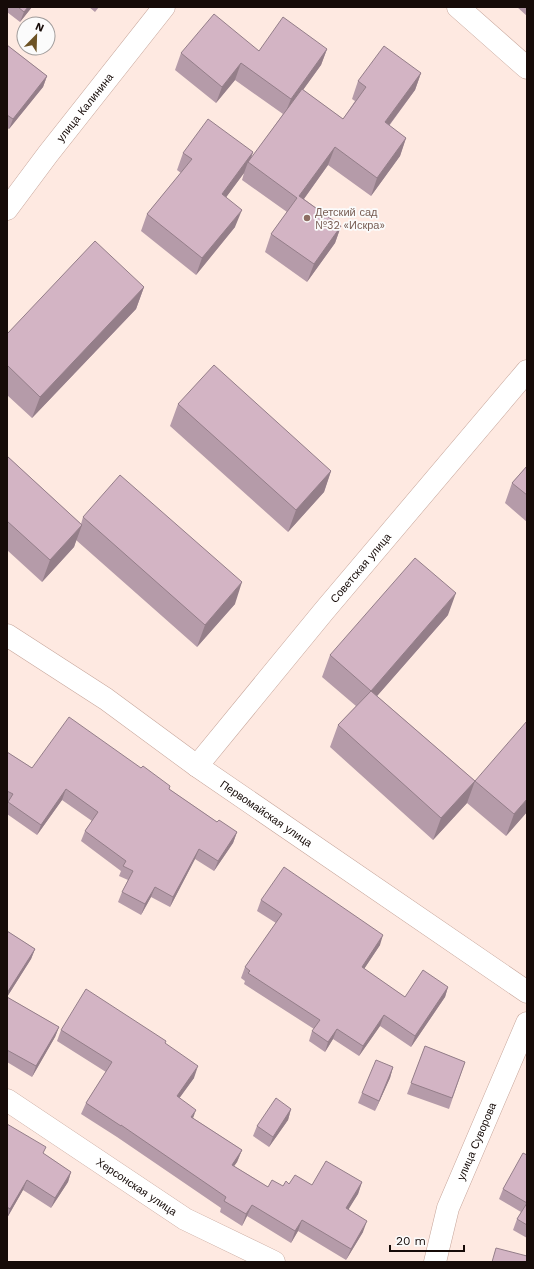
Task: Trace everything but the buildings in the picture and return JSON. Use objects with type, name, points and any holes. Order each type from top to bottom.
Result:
[{"type":"street","name":"улица Калинина","points":[[7,209],[48,154],[164,7]]},
{"type":"street","points":[[458,7],[527,68]]},
{"type":"street","name":"Советская улица","points":[[197,766],[324,611],[527,371]]},
{"type":"street","name":"Первомайская улица","points":[[7,634],[106,699],[197,766],[527,992]]},
{"type":"street","name":"улица Суворова","points":[[435,1262],[448,1208],[527,1023]]},
{"type":"street","name":"Херсонская улица","points":[[7,1100],[185,1219],[274,1262]]},
{"type":"place","name":"Детский сад №32 «Искра»","points":[[307,218]]}]
